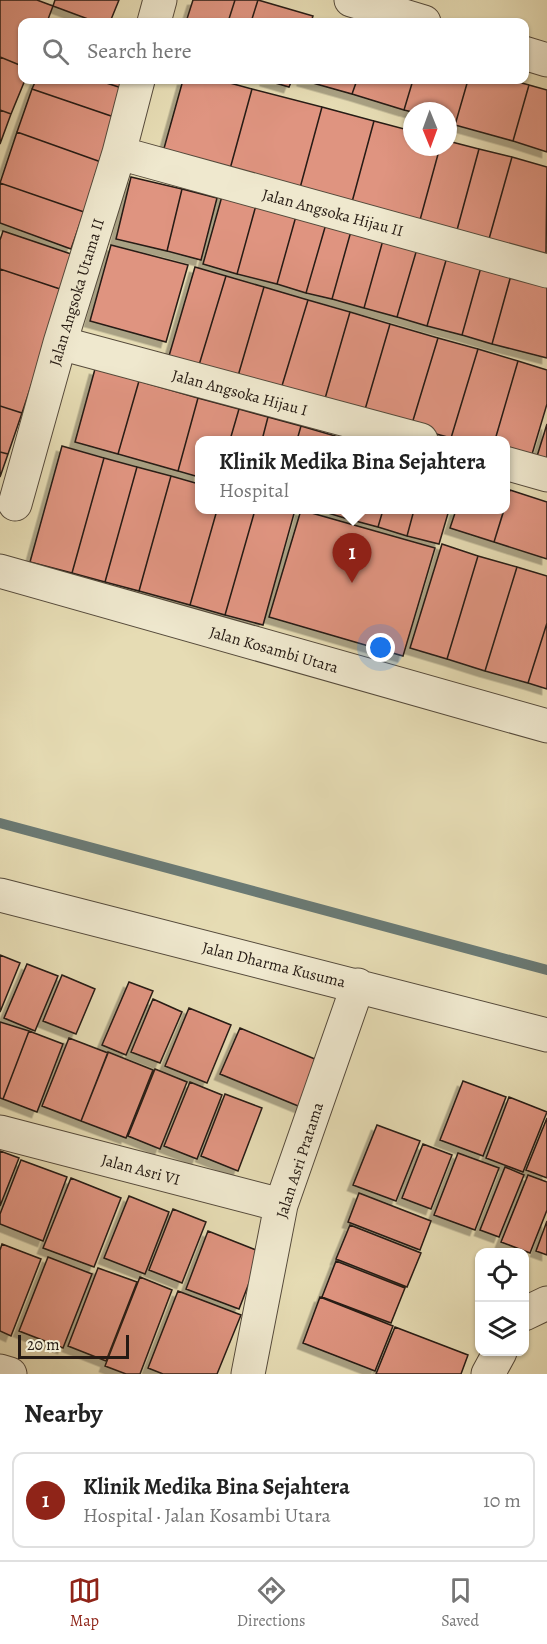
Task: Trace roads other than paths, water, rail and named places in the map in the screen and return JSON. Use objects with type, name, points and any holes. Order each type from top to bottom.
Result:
[{"type":"street","points":[[155,18],[160,0]]},
{"type":"street","points":[[351,0],[411,18]]},
{"type":"street","points":[[529,54],[547,60]]},
{"type":"street","name":"Jalan Angsoka Utama II","points":[[15,504],[60,343],[119,153],[137,84]]},
{"type":"street","name":"Jalan Angsoka Hijau II","points":[[119,153],[547,271]]},
{"type":"street","name":"Jalan Angsoka Hijau I","points":[[60,343],[403,436]]},
{"type":"street","points":[[510,464],[547,475]]},
{"type":"street","name":"Jalan Kosambi Utara","points":[[0,571],[547,726]]},
{"type":"street","name":"Jalan Dharma Kusuma","points":[[0,895],[547,1035]]},
{"type":"street","name":"Jalan Asri Pratama","points":[[248,1374],[281,1205],[358,985]]},
{"type":"street","name":"Jalan Asri VI","points":[[0,1132],[281,1205]]},
{"type":"street","points":[[529,1312],[547,1303]]},
{"type":"street","points":[[488,1374],[498,1356]]},
{"type":"street","points":[[0,1371],[10,1374]]},
{"type":"waterway","points":[[0,823],[547,970]]},
{"type":"place","name":"Klinik Medika Bina Sejahtera","points":[[352,583]]}]
